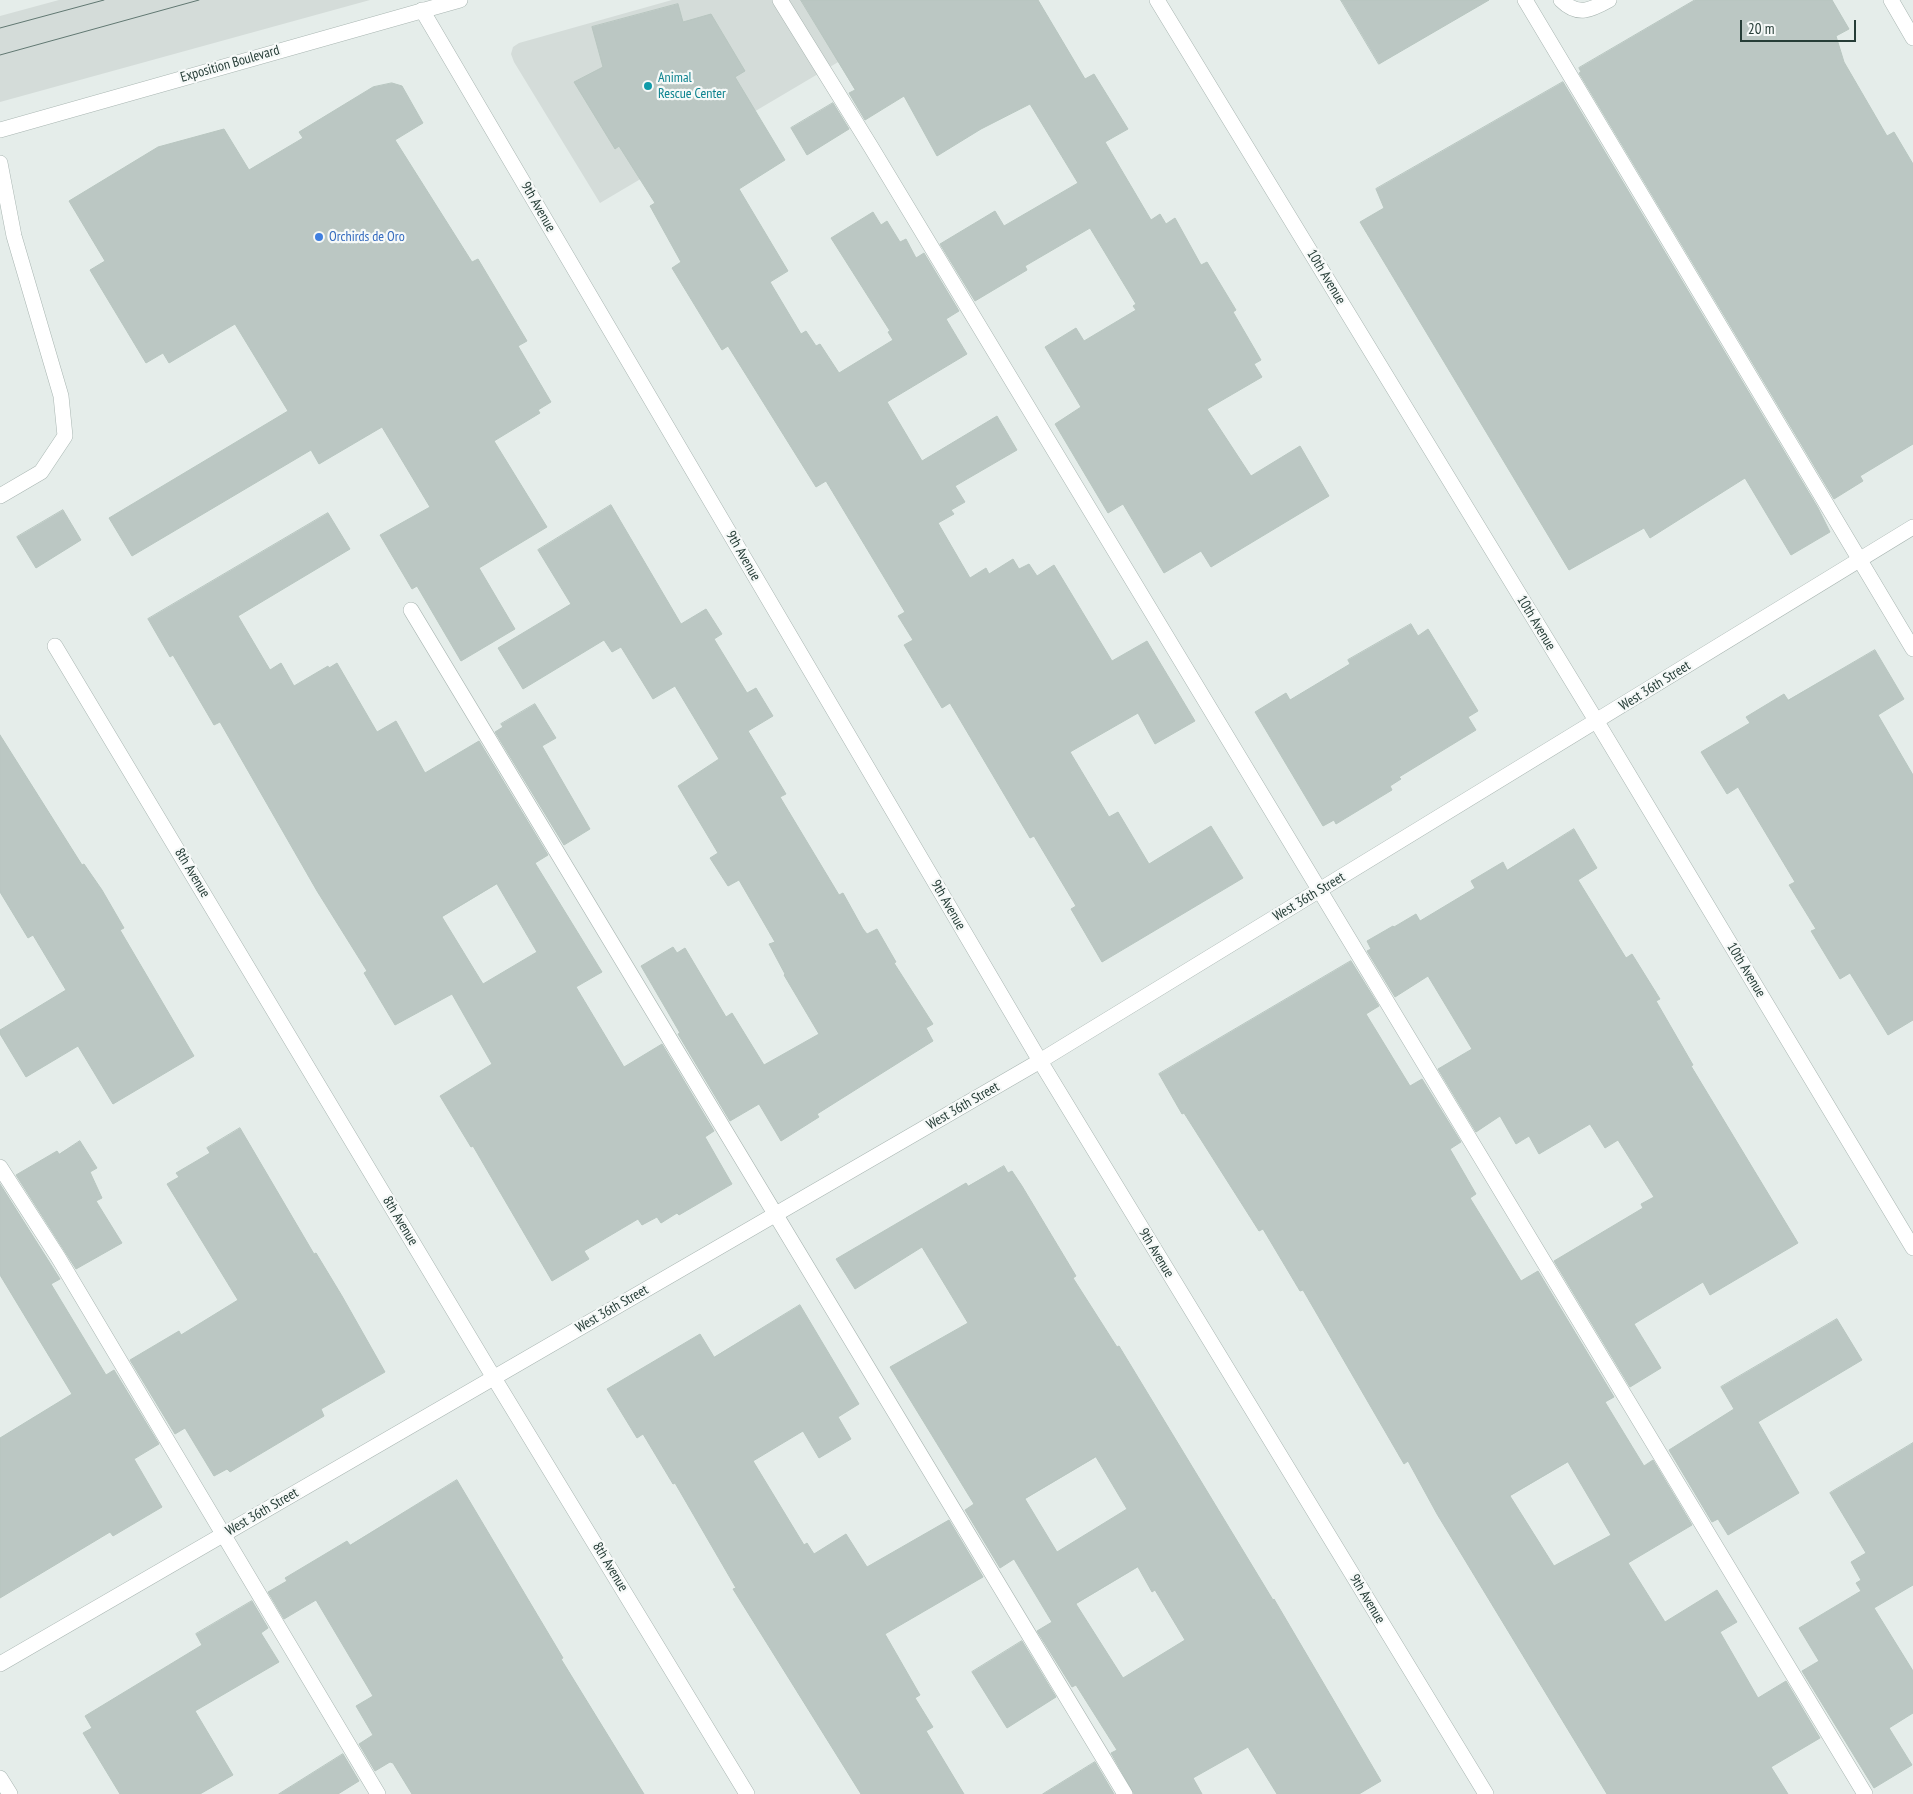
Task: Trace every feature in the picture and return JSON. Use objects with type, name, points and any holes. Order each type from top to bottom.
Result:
[{"type":"street","name":"Exposition Boulevard","points":[[0,130],[460,0]]},
{"type":"street","points":[[780,0],[1865,1794]]},
{"type":"street","name":"10th Avenue","points":[[1157,0],[1597,722],[1913,1248]]},
{"type":"street","points":[[1525,0],[1913,649]]},
{"type":"street","points":[[1561,0],[1573,9],[1590,11],[1608,0]]},
{"type":"street","points":[[1891,0],[1913,38]]},
{"type":"street","name":"9th Avenue","points":[[422,10],[1040,1061],[1486,1794]]},
{"type":"street","points":[[0,162],[14,236],[61,396],[65,436],[41,472],[0,496]]},
{"type":"street","name":"West 36th Street","points":[[0,1664],[1040,1061],[1913,527]]},
{"type":"street","points":[[411,610],[1125,1794]]},
{"type":"street","name":"8th Avenue","points":[[55,646],[494,1378],[747,1794]]},
{"type":"street","points":[[0,1167],[58,1256],[222,1535],[378,1794]]},
{"type":"street","points":[[0,1778],[10,1794]]},
{"type":"shaded area","points":[[59,0],[370,0],[0,102],[0,16]]},
{"type":"shaded area","points":[[672,0],[943,0],[600,203],[514,62],[511,54],[513,47],[519,43]]},
{"type":"building","points":[[801,0],[1038,0],[1085,79],[1094,74],[1128,129],[1105,142],[1151,220],[1160,214],[1166,224],[1175,218],[1201,265],[1207,262],[1236,310],[1233,312],[1261,360],[1254,364],[1262,377],[1207,409],[1251,476],[1300,446],[1329,496],[1211,567],[1201,551],[1164,573],[1123,504],[1108,513],[1055,424],[1081,407],[1045,347],[1076,328],[1084,341],[1136,310],[1133,306],[1136,304],[1090,228],[1025,266],[1027,270],[975,301],[940,244],[995,211],[1004,226],[1078,183],[1030,104],[981,129],[937,156],[904,96],[865,120],[849,93],[855,90]]},
{"type":"building","points":[[1341,0],[1489,0],[1379,64]]},
{"type":"building","points":[[1695,0],[1832,0],[1849,29],[1836,36],[1844,62],[1887,136],[1894,132],[1913,164],[1913,444],[1860,476],[1863,481],[1834,499],[1579,73],[1581,72],[1579,68]]},
{"type":"building","points":[[678,4],[683,22],[711,14],[745,71],[735,77],[785,160],[739,189],[788,271],[770,282],[801,334],[806,331],[816,346],[820,344],[839,373],[893,340],[888,332],[890,331],[831,238],[873,212],[881,225],[887,221],[900,242],[906,239],[916,258],[924,253],[959,311],[946,319],[967,354],[887,402],[922,461],[997,416],[1017,450],[955,486],[965,502],[951,510],[954,514],[938,523],[970,578],[986,568],[989,574],[1013,559],[1019,569],[1029,564],[1037,576],[1054,565],[1112,661],[1147,641],[1195,721],[1155,744],[1138,713],[1070,752],[1109,817],[1118,812],[1149,864],[1211,826],[1243,878],[1102,962],[1071,909],[1076,906],[1034,836],[1030,838],[950,703],[942,708],[904,645],[913,640],[898,616],[905,612],[826,481],[816,487],[728,346],[722,350],[672,268],[681,262],[650,206],[655,203],[619,146],[615,149],[574,82],[603,67],[592,27]]},
{"type":"building","points":[[1563,82],[1818,508],[1830,532],[1791,555],[1745,478],[1650,538],[1644,528],[1569,570],[1360,222],[1384,208],[1376,189]]},
{"type":"building","points":[[392,83],[402,86],[423,123],[395,140],[472,262],[478,259],[527,341],[518,346],[551,402],[538,410],[540,413],[494,441],[547,527],[479,568],[515,629],[461,661],[417,586],[412,589],[380,535],[430,507],[382,427],[319,464],[311,450],[132,556],[109,518],[288,411],[235,324],[169,363],[163,353],[146,363],[90,270],[105,261],[69,201],[158,147],[224,129],[249,170],[303,138],[299,132],[373,87]]},
{"type":"building","points":[[833,103],[849,129],[807,155],[791,128]]},
{"type":"building","points":[[611,505],[681,624],[706,609],[722,634],[714,639],[747,693],[756,688],[773,716],[748,731],[786,794],[780,797],[839,895],[843,893],[863,929],[867,934],[877,929],[896,962],[894,963],[933,1024],[926,1028],[933,1041],[817,1114],[819,1117],[781,1141],[759,1104],[730,1121],[678,1034],[680,1033],[641,966],[673,947],[677,953],[685,948],[726,1017],[732,1013],[764,1065],[819,1034],[784,975],[769,944],[775,942],[739,880],[728,886],[710,858],[718,853],[678,786],[719,759],[675,686],[653,699],[621,647],[612,652],[604,640],[523,689],[498,648],[571,604],[538,550]]},
{"type":"building","points":[[63,510],[81,540],[36,568],[17,537]]},
{"type":"building","points":[[328,513],[350,549],[238,616],[270,670],[281,663],[294,686],[328,666],[329,668],[337,663],[377,732],[396,721],[425,773],[479,741],[548,855],[535,863],[602,972],[576,987],[624,1067],[662,1044],[714,1131],[705,1137],[732,1184],[679,1215],[677,1213],[661,1223],[657,1217],[642,1225],[638,1219],[584,1251],[589,1259],[552,1281],[473,1146],[471,1147],[440,1096],[492,1064],[452,994],[395,1025],[364,973],[367,971],[317,891],[220,722],[214,725],[173,655],[170,657],[148,619]],"holes":[[[497,884],[537,952],[483,984],[442,917]]]},
{"type":"building","points":[[1411,624],[1418,636],[1428,629],[1478,711],[1468,717],[1476,730],[1399,777],[1401,779],[1390,786],[1392,790],[1336,824],[1334,820],[1323,826],[1255,712],[1286,693],[1290,700],[1350,664],[1348,660]]},
{"type":"building","points":[[1875,650],[1904,699],[1878,715],[1913,775],[1913,1020],[1888,1035],[1850,973],[1840,979],[1811,931],[1816,929],[1789,885],[1795,882],[1738,787],[1727,794],[1701,752],[1750,723],[1746,717],[1784,694],[1788,700]]},
{"type":"building","points":[[535,704],[556,738],[542,746],[590,829],[564,845],[495,732],[503,727],[501,724]]},
{"type":"building","points":[[0,735],[82,865],[84,864],[102,890],[124,928],[120,930],[194,1056],[113,1104],[78,1046],[26,1077],[0,1034],[0,1030],[66,990],[33,935],[28,938],[0,892]]},
{"type":"building","points":[[1574,829],[1597,868],[1578,880],[1626,958],[1632,954],[1660,999],[1656,1001],[1693,1065],[1691,1066],[1798,1243],[1710,1295],[1703,1282],[1634,1324],[1661,1368],[1630,1387],[1554,1261],[1643,1208],[1641,1204],[1654,1197],[1618,1140],[1605,1148],[1590,1124],[1539,1154],[1529,1136],[1516,1144],[1500,1116],[1476,1132],[1438,1069],[1472,1049],[1428,976],[1395,997],[1367,951],[1371,949],[1367,941],[1416,914],[1420,921],[1475,888],[1471,881],[1503,862],[1507,870]]},
{"type":"building","points":[[1351,961],[1379,1006],[1366,1014],[1410,1086],[1422,1079],[1461,1142],[1450,1149],[1476,1194],[1470,1198],[1521,1281],[1538,1271],[1614,1397],[1605,1402],[1644,1466],[1653,1460],[1692,1525],[1628,1563],[1665,1622],[1717,1590],[1737,1622],[1720,1632],[1758,1698],[1786,1681],[1820,1738],[1771,1767],[1788,1794],[1607,1794],[1437,1514],[1408,1461],[1404,1464],[1303,1290],[1300,1291],[1263,1229],[1259,1231],[1184,1113],[1182,1114],[1159,1074]],"holes":[[[1568,1462],[1611,1535],[1554,1566],[1510,1496]]]},
{"type":"building","points":[[240,1128],[314,1254],[316,1253],[342,1296],[385,1372],[321,1409],[324,1416],[230,1472],[227,1469],[214,1476],[185,1428],[175,1434],[130,1360],[179,1331],[181,1335],[238,1300],[167,1184],[179,1177],[176,1173],[210,1153],[207,1148]]},
{"type":"building","points":[[80,1141],[97,1168],[90,1172],[102,1198],[96,1201],[122,1243],[76,1269],[16,1175],[57,1151],[59,1154]]},
{"type":"building","points":[[1004,1166],[1008,1173],[1012,1171],[1076,1276],[1073,1278],[1117,1347],[1119,1346],[1274,1599],[1381,1781],[1359,1794],[1277,1794],[1248,1747],[1193,1778],[1202,1794],[1134,1794],[1111,1753],[1117,1750],[1076,1685],[1072,1687],[1037,1631],[1052,1622],[1014,1559],[1000,1568],[965,1510],[974,1504],[890,1367],[968,1323],[922,1247],[855,1289],[836,1259],[966,1183],[968,1186]],"holes":[[[1096,1457],[1127,1509],[1057,1552],[1025,1499]],[[1138,1567],[1152,1592],[1155,1590],[1185,1640],[1123,1678],[1076,1604]]]},
{"type":"building","points":[[0,1184],[60,1279],[51,1284],[106,1375],[114,1370],[159,1444],[134,1459],[162,1507],[113,1536],[110,1532],[0,1598],[0,1438],[72,1394],[0,1275]]},
{"type":"building","points":[[800,1305],[859,1404],[838,1417],[851,1439],[819,1458],[803,1431],[753,1461],[804,1545],[807,1543],[814,1554],[846,1534],[867,1567],[949,1520],[983,1577],[885,1634],[920,1695],[915,1698],[933,1727],[926,1731],[964,1794],[861,1794],[733,1589],[736,1588],[675,1483],[673,1484],[643,1434],[637,1438],[607,1389],[700,1334],[714,1357]]},
{"type":"building","points":[[1837,1319],[1862,1360],[1758,1422],[1799,1493],[1728,1535],[1718,1519],[1712,1522],[1669,1450],[1734,1409],[1721,1387]]},
{"type":"building","points":[[1913,1443],[1913,1585],[1874,1608],[1913,1671],[1913,1713],[1889,1728],[1912,1765],[1874,1788],[1802,1671],[1819,1661],[1799,1628],[1861,1591],[1856,1583],[1861,1580],[1851,1562],[1866,1553],[1830,1493]]},
{"type":"building","points":[[457,1480],[563,1658],[561,1659],[644,1794],[412,1794],[393,1763],[390,1762],[375,1771],[359,1744],[373,1735],[356,1706],[373,1696],[316,1600],[284,1619],[268,1592],[287,1581],[285,1578],[347,1541],[350,1545]]},
{"type":"building","points":[[252,1601],[268,1628],[261,1633],[279,1662],[195,1711],[233,1775],[200,1794],[120,1794],[83,1733],[92,1728],[85,1716],[202,1645],[196,1634]]},
{"type":"building","points":[[1022,1641],[1056,1697],[1007,1728],[972,1672]]},
{"type":"building","points":[[343,1754],[359,1781],[338,1794],[279,1794]]},
{"type":"building","points":[[1095,1762],[1114,1794],[1043,1794]]},
{"type":"tram line","points":[[0,28],[104,0]]},
{"type":"tram line","points":[[0,55],[199,0]]},
{"type":"place","name":"Animal Rescue Center","points":[[648,86]]},
{"type":"place","name":"Orchirds de Oro","points":[[319,237]]}]
